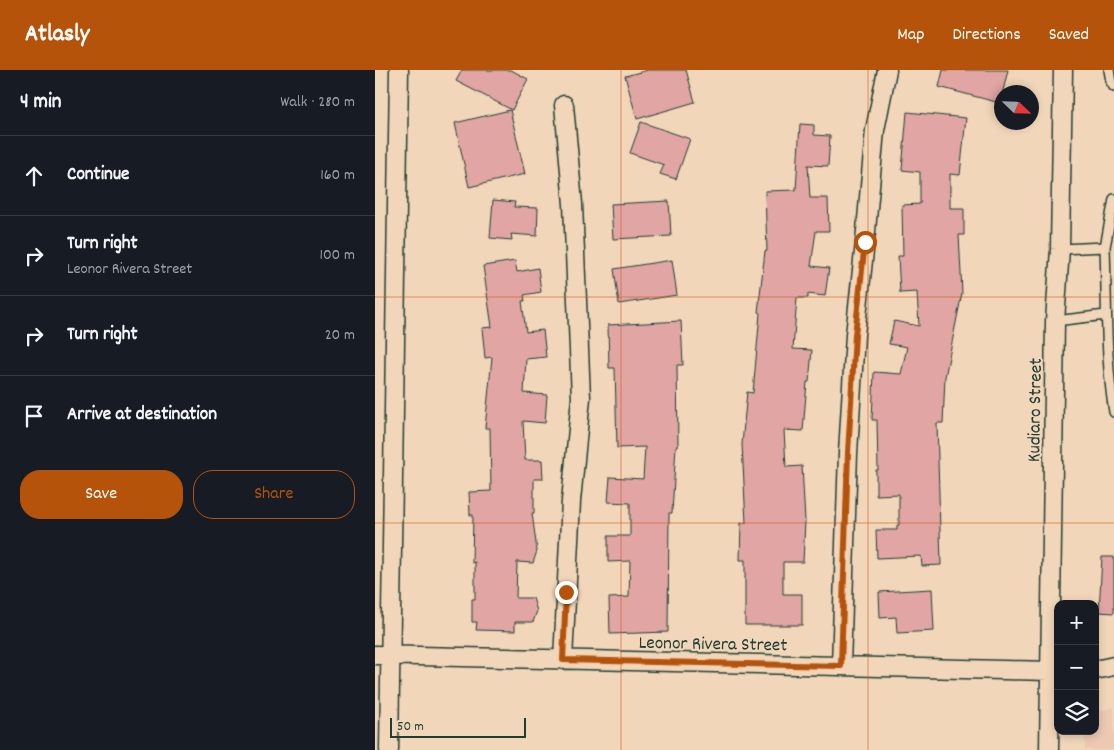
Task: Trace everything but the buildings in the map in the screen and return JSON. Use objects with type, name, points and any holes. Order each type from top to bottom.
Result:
[{"type":"street","points":[[389,750],[382,655],[399,70]]},
{"type":"street","points":[[841,666],[848,453],[855,335],[875,130],[887,70]]},
{"type":"street","name":"Kudiaro Street","points":[[1049,750],[1055,322],[1059,249],[1063,70]]},
{"type":"street","points":[[563,660],[571,501],[581,398],[573,204],[564,105]]},
{"type":"street","name":"Leonor Rivera Street","points":[[382,655],[1050,671]]},
{"type":"street","points":[[1099,669],[1114,666]]},
{"type":"lane","points":[[1109,70],[1114,87]]},
{"type":"lane","points":[[1114,199],[1105,247],[1105,315],[1114,412]]},
{"type":"lane","points":[[1059,249],[1105,247]]},
{"type":"lane","points":[[1055,322],[1105,315]]},
{"type":"shaded area","points":[[1114,707],[1114,750],[1085,750],[1085,735],[1099,735],[1099,711]]},
{"type":"route","points":[[566,592],[563,660],[841,666],[848,453],[855,335],[865,242]]}]
